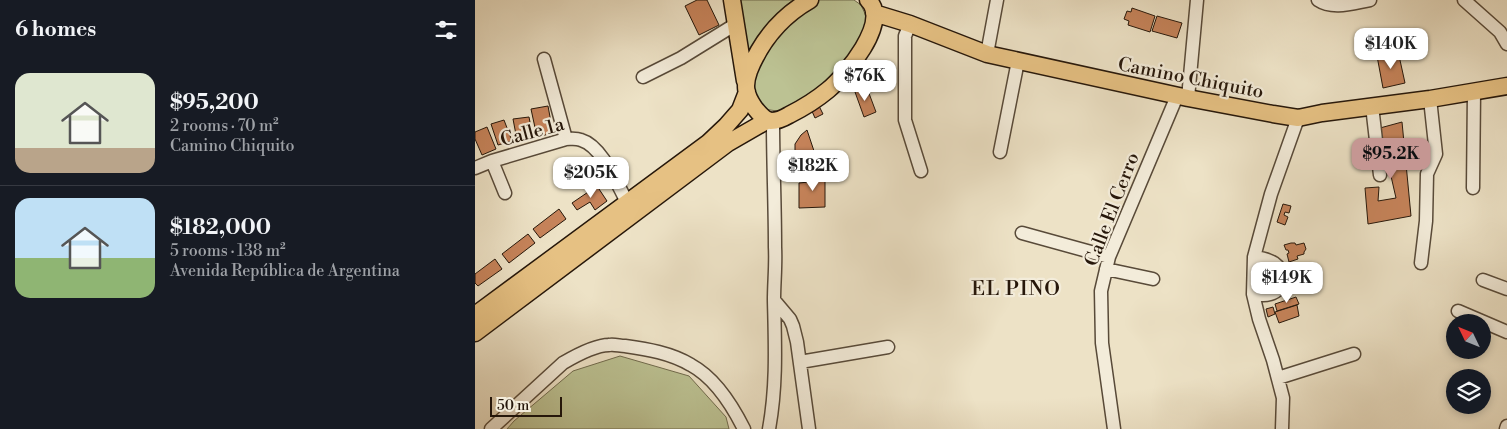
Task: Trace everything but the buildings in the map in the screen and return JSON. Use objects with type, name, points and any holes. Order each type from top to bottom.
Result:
[{"type":"main road","points":[[732,0],[746,87],[751,102],[757,110],[770,120]]},
{"type":"main road","points":[[475,315],[708,143],[740,110],[751,65],[763,44],[787,17],[810,0]]},
{"type":"main road","points":[[475,333],[728,143],[770,120],[784,118],[810,104],[829,89],[859,54],[868,38],[873,23],[871,4]]},
{"type":"main road","name":"Camino Chiquito","points":[[871,4],[910,24],[987,54],[1183,97],[1298,118],[1507,86]]},
{"type":"street","points":[[987,54],[997,0]]},
{"type":"street","name":"Calle El Cerro","points":[[1114,429],[1102,335],[1101,291],[1107,263],[1183,97],[1197,0]]},
{"type":"street","points":[[1318,0],[1325,4],[1337,5],[1369,0]]},
{"type":"street","points":[[1464,0],[1500,32],[1507,44]]},
{"type":"street","points":[[643,77],[681,58],[736,24]]},
{"type":"street","points":[[910,24],[905,36],[905,120],[921,171]]},
{"type":"street","points":[[544,59],[566,140]]},
{"type":"street","points":[[1000,152],[1018,61]]},
{"type":"street","points":[[1473,188],[1474,92]]},
{"type":"street","points":[[1421,263],[1426,221],[1427,174],[1436,154],[1430,99]]},
{"type":"street","points":[[1372,106],[1380,175]]},
{"type":"street","points":[[1282,429],[1283,398],[1253,294],[1254,257],[1271,194],[1298,118]]},
{"type":"street","points":[[769,429],[774,401],[775,378],[775,248],[770,120]]},
{"type":"street","name":"Calle 1a","points":[[475,168],[492,161],[575,138],[583,140],[598,151],[627,202]]},
{"type":"street","points":[[492,161],[505,193]]},
{"type":"street","points":[[1022,232],[1153,279]]},
{"type":"street","points":[[1253,294],[1266,295],[1276,292],[1281,286],[1282,280],[1282,273],[1272,261],[1254,257]]},
{"type":"street","points":[[1483,280],[1507,288]]},
{"type":"street","points":[[774,300],[790,319],[793,326],[809,429]]},
{"type":"street","points":[[1458,311],[1507,332]]},
{"type":"street","points":[[491,429],[563,363],[600,346],[610,345],[643,348],[691,365],[716,386],[735,411],[745,429]]},
{"type":"street","points":[[800,362],[888,347]]},
{"type":"street","points":[[1278,378],[1354,354]]},
{"type":"green space","points":[[737,0],[794,0],[784,7],[769,23],[746,55]]},
{"type":"green space","points":[[819,0],[854,0],[861,5],[866,16],[862,40],[839,71],[793,106],[777,111],[764,109],[754,91],[754,77],[771,41],[800,13]]},
{"type":"green space","points":[[620,356],[689,376],[726,417],[729,429],[507,429],[573,371]]},
{"type":"district","name":"EL PINO","points":[[1016,288]]}]
